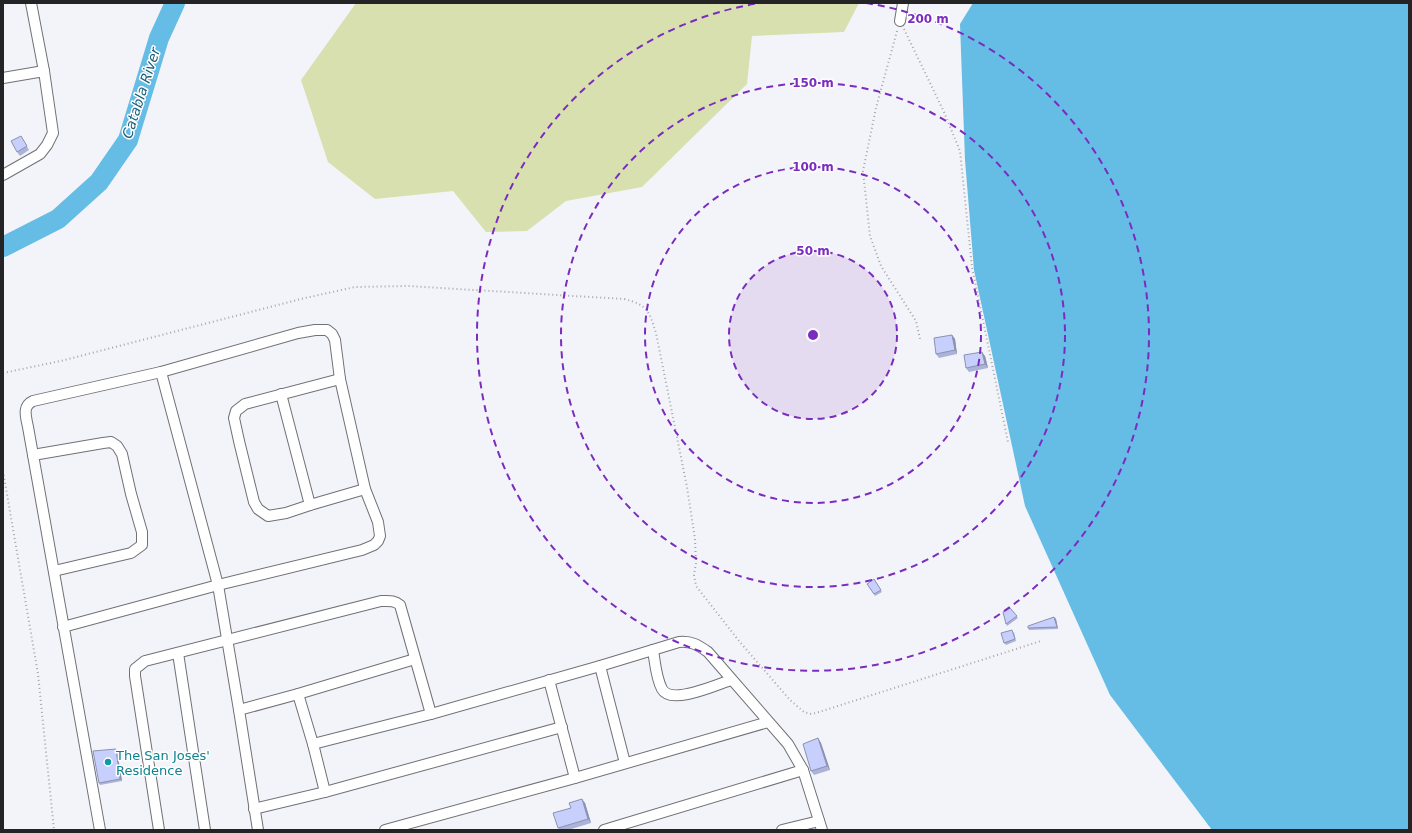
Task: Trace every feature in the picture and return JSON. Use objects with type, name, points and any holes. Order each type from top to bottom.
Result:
[{"type":"street","points":[[3,175],[40,154],[47,145],[53,133],[44,71],[31,3]]},
{"type":"street","points":[[900,21],[903,3]]},
{"type":"street","points":[[3,78],[44,71]]},
{"type":"street","points":[[63,627],[362,550],[374,545],[378,541],[380,536],[378,522],[365,489],[340,379],[335,340],[332,334],[326,330],[314,330],[298,333],[161,372],[28,403],[26,412],[33,455],[63,627],[100,830]]},
{"type":"street","points":[[161,372],[218,586],[258,830]]},
{"type":"street","points":[[340,379],[245,404],[236,411],[234,418],[239,441],[254,502],[258,509],[268,516],[286,513],[365,489]]},
{"type":"street","points":[[281,394],[310,505]]},
{"type":"street","points":[[33,455],[111,442],[117,446],[122,454],[131,494],[142,532],[142,545],[131,553],[54,571]]},
{"type":"street","points":[[159,830],[134,676],[135,669],[145,661],[381,601],[397,602],[400,605],[431,714]]},
{"type":"street","points":[[313,744],[431,714],[679,642],[690,642],[698,644],[708,652],[788,744],[803,770],[821,825],[782,830]]},
{"type":"street","points":[[653,650],[662,689],[667,694],[674,696],[687,695],[731,680]]},
{"type":"street","points":[[178,653],[205,830]]},
{"type":"street","points":[[239,710],[415,659]]},
{"type":"street","points":[[600,666],[625,763]]},
{"type":"street","points":[[549,680],[575,778]]},
{"type":"street","points":[[298,694],[325,792]]},
{"type":"street","points":[[385,830],[575,778],[768,722]]},
{"type":"street","points":[[254,809],[325,792],[562,727]]},
{"type":"street","points":[[604,830],[803,770]]},
{"type":"path","points":[[900,21],[876,108],[863,171],[870,236],[881,266],[916,321],[920,339]]},
{"type":"path","points":[[900,21],[944,112],[960,151],[972,266],[1008,442]]},
{"type":"path","points":[[3,373],[65,360],[345,288],[408,286],[624,299],[635,302],[646,308],[656,333],[687,487],[695,539],[696,563],[694,575],[696,586],[739,641],[790,700],[804,712],[810,714],[816,713],[1041,641]]},
{"type":"path","points":[[3,471],[38,674],[54,830]]},
{"type":"green space","points":[[356,3],[859,3],[844,32],[752,36],[747,84],[642,187],[566,201],[527,231],[486,232],[453,191],[375,199],[328,162],[301,80]]},
{"type":"water","points":[[973,3],[1409,3],[1409,830],[1212,830],[1110,695],[1025,506],[974,270],[965,160],[960,24]]},
{"type":"building","points":[[21,136],[27,146],[17,152],[11,141]]},
{"type":"building","points":[[952,335],[955,350],[936,354],[934,338]]},
{"type":"building","points":[[982,352],[985,364],[966,368],[964,355]]},
{"type":"building","points":[[874,579],[881,590],[874,594],[867,584]]},
{"type":"building","points":[[1010,608],[1017,616],[1006,624],[1003,612]]},
{"type":"building","points":[[1054,617],[1057,627],[1028,628],[1028,626]]},
{"type":"building","points":[[1012,630],[1015,639],[1004,643],[1001,633]]},
{"type":"building","points":[[818,738],[827,766],[811,771],[803,744]]},
{"type":"building","name":"The San Joses' Residence","points":[[116,749],[120,779],[99,783],[93,751]]},
{"type":"building","points":[[582,799],[588,819],[558,828],[553,813],[571,808],[569,803]]},
{"type":"waterway","name":"Catabla River","points":[[3,247],[58,219],[99,182],[128,140],[159,38],[175,3]]},
{"type":"place","name":"The San Joses' Residence","points":[[108,762]]}]
